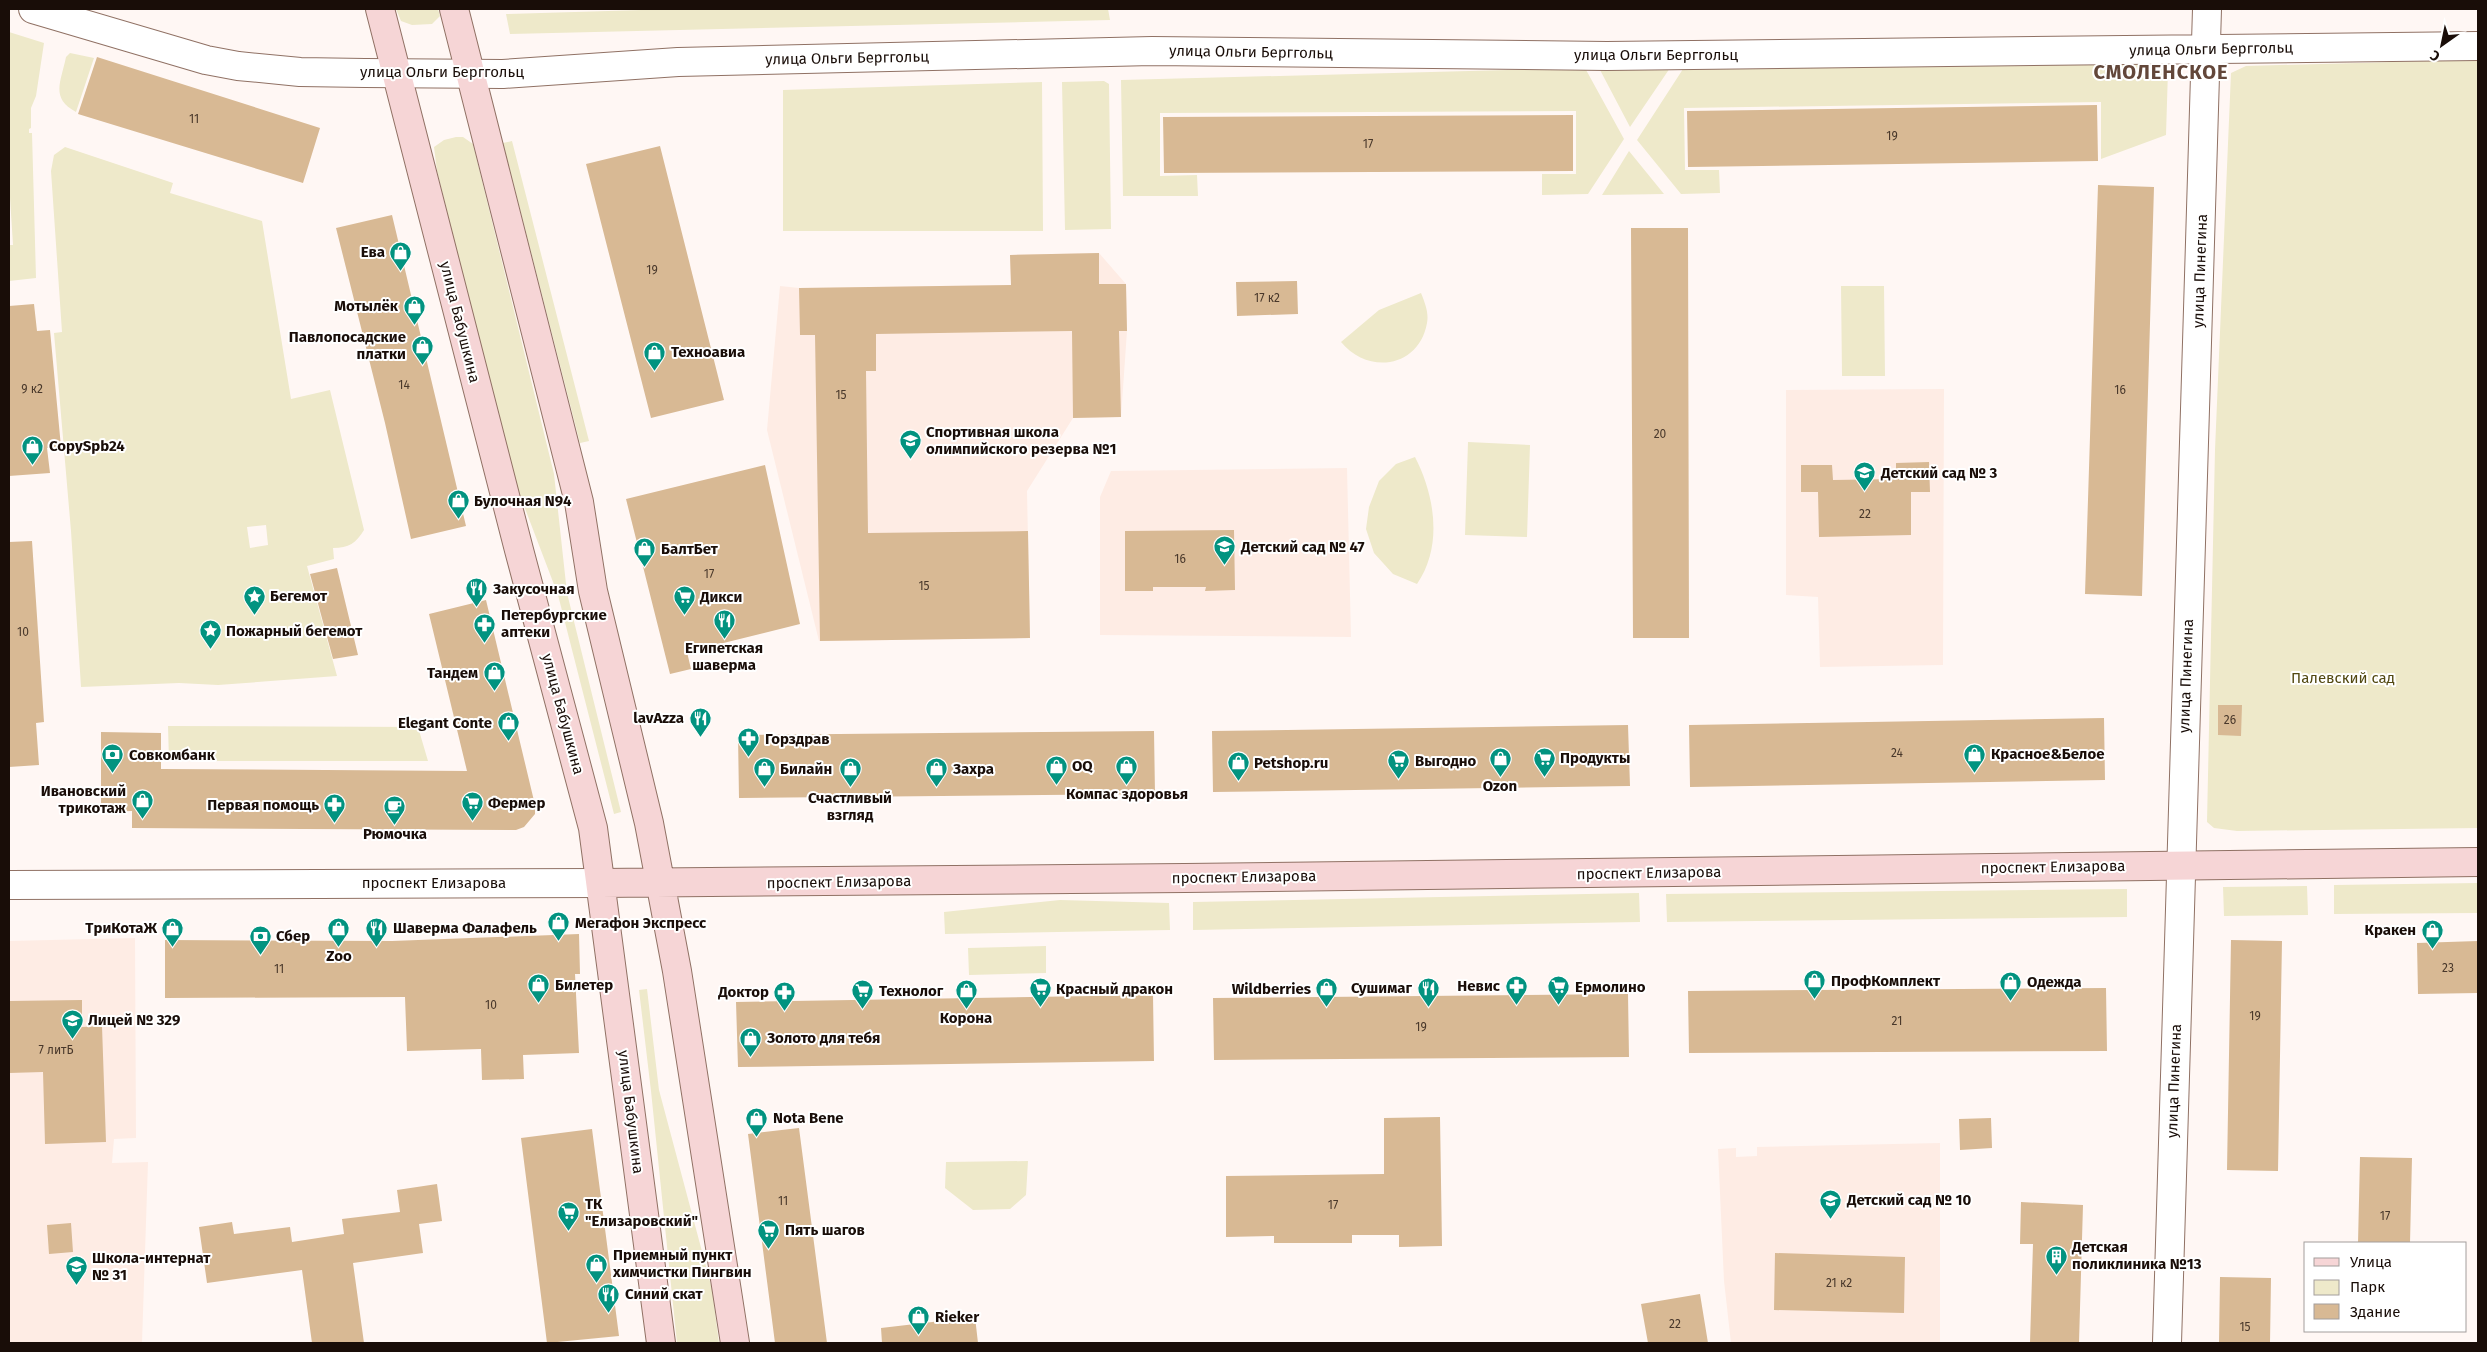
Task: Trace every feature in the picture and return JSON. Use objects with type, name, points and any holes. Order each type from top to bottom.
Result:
[{"type":"street","name":"улица Ольги Берггольц","points":[[33,9],[206,60],[238,66],[300,72],[504,74],[678,62],[1152,51],[1607,56],[2478,46]]},
{"type":"street","name":"улица Бабушкина","points":[[380,9],[593,828],[661,1343]]},
{"type":"street","points":[[454,9],[579,502],[593,591],[649,824],[677,971],[735,1343]]},
{"type":"street","name":"улица Пинегина","points":[[2167,1343],[2208,49],[2207,9]]},
{"type":"street","name":"проспект Елизарова","points":[[9,885],[660,883],[2478,862]]},
{"type":"shaded area","name":"Спортивная школа олимпийского резерва №1","points":[[1099,253],[1126,284],[1127,331],[1121,417],[1073,418],[1027,491],[1030,638],[819,641],[767,430],[780,286],[799,288],[1011,285],[1010,255]]},
{"type":"shaded area","name":"Детский сад № 3","points":[[1944,389],[1943,665],[1820,667],[1818,597],[1786,595],[1786,390]]},
{"type":"shaded area","name":"Детский сад № 47","points":[[1347,468],[1351,637],[1100,635],[1100,497],[1111,471]]},
{"type":"shaded area","name":"Лицей № 329","points":[[135,938],[136,1138],[114,1139],[112,1163],[148,1162],[142,1343],[9,1343],[9,941]]},
{"type":"shaded area","name":"Детский сад № 10","points":[[1940,1143],[1940,1343],[1731,1343],[1724,1281],[1718,1149],[1736,1148],[1736,1157],[1757,1156],[1757,1147]]},
{"type":"green space","points":[[396,9],[438,9],[440,16],[432,24],[412,25],[401,21]]},
{"type":"green space","points":[[675,9],[1108,9],[1110,20],[510,34],[506,14]]},
{"type":"green space","points":[[9,32],[44,43],[36,96],[31,108],[31,128],[29,129],[29,133],[32,133],[36,278],[9,281],[9,245],[13,245],[9,182]]},
{"type":"green space","points":[[70,53],[94,58],[76,112],[63,101],[59,89],[66,57]]},
{"type":"green space","points":[[2154,60],[2164,64],[2168,70],[2166,135],[2101,159],[2101,102],[1684,108],[1685,170],[1719,170],[1720,193],[1681,194],[1637,140],[1683,69]]},
{"type":"green space","name":"Палевский сад","points":[[2478,61],[2478,828],[2237,831],[2214,828],[2207,822],[2215,450],[2231,73],[2246,66]]},
{"type":"green space","points":[[1585,68],[1624,139],[1588,194],[1542,195],[1542,174],[1576,174],[1576,111],[1160,113],[1160,176],[1197,175],[1198,196],[1123,196],[1121,80]]},
{"type":"green space","points":[[1599,68],[1670,68],[1630,127]]},
{"type":"green space","points":[[1104,81],[1109,84],[1111,229],[1065,230],[1062,82]]},
{"type":"green space","points":[[1042,82],[1043,231],[783,231],[783,90]]},
{"type":"green space","points":[[463,137],[473,144],[554,474],[567,593],[621,812],[614,814],[558,595],[513,477],[437,171],[434,147],[444,140]]},
{"type":"green space","points":[[512,141],[589,441],[580,443],[503,143]]},
{"type":"green space","points":[[65,147],[173,183],[170,193],[262,221],[291,399],[330,390],[364,530],[352,544],[333,548],[334,559],[307,566],[337,676],[218,685],[179,683],[81,687],[71,531],[54,333],[62,332],[51,171],[54,155]],"holes":[[[266,525],[268,545],[250,548],[247,527]]]},
{"type":"green space","points":[[1629,151],[1664,194],[1602,195]]},
{"type":"green space","points":[[1841,286],[1884,286],[1885,376],[1842,376]]},
{"type":"green space","points":[[1421,293],[1427,312],[1427,323],[1422,338],[1414,350],[1403,357],[1391,362],[1365,359],[1352,353],[1341,342],[1379,310]]},
{"type":"green space","points":[[1468,442],[1530,445],[1527,537],[1465,535]]},
{"type":"green space","points":[[1415,457],[1427,488],[1433,521],[1430,554],[1417,584],[1393,574],[1374,553],[1366,529],[1369,507],[1379,481],[1396,464]]},
{"type":"green space","points":[[168,726],[418,727],[428,761],[169,761]]},
{"type":"green space","points":[[2478,883],[2478,913],[2334,914],[2334,885]]},
{"type":"green space","points":[[2307,886],[2308,915],[2224,916],[2223,887]]},
{"type":"green space","points":[[2127,889],[2127,917],[1667,922],[1666,894]]},
{"type":"green space","points":[[1639,893],[1640,922],[1193,930],[1193,902]]},
{"type":"green space","points":[[1060,900],[1169,903],[1170,930],[945,934],[944,912]]},
{"type":"green space","points":[[1046,946],[1046,973],[969,975],[968,948]]},
{"type":"green space","points":[[647,989],[659,1090],[712,1289],[719,1343],[677,1343],[639,990]]},
{"type":"green space","points":[[1028,1161],[1026,1195],[1010,1209],[973,1210],[945,1188],[946,1162]]},
{"type":"building","points":[[97,57],[320,128],[303,183],[78,114]]},
{"type":"building","points":[[2097,105],[2098,161],[1688,167],[1687,111]]},
{"type":"building","points":[[1573,115],[1573,171],[1164,173],[1163,117]]},
{"type":"building","points":[[660,146],[724,400],[651,418],[586,164]]},
{"type":"building","points":[[2098,185],[2154,187],[2142,596],[2085,594]]},
{"type":"building","points":[[392,215],[466,526],[411,539],[385,423],[336,228]]},
{"type":"building","points":[[1631,228],[1688,228],[1689,638],[1633,638]]},
{"type":"building","points":[[1099,253],[1099,284],[1126,284],[1127,331],[1119,331],[1121,417],[1073,418],[1072,331],[876,334],[876,371],[866,371],[868,533],[1028,531],[1030,638],[820,641],[815,335],[800,335],[799,288],[1011,285],[1010,255]]},
{"type":"building","points":[[1297,281],[1298,314],[1237,316],[1236,282]]},
{"type":"building","points":[[34,304],[37,331],[50,330],[61,447],[47,448],[50,473],[9,476],[9,306]]},
{"type":"building","points":[[1929,462],[1930,492],[1911,492],[1911,535],[1819,537],[1818,492],[1801,492],[1801,465],[1832,465],[1833,480],[1896,479],[1896,463]]},
{"type":"building","points":[[765,465],[800,624],[687,652],[691,669],[670,674],[626,499]]},
{"type":"building","points":[[1234,530],[1235,590],[1205,591],[1206,587],[1153,587],[1153,591],[1125,591],[1125,531]]},
{"type":"building","points":[[32,541],[44,722],[36,723],[39,765],[9,767],[9,542]]},
{"type":"building","points":[[337,568],[358,655],[333,659],[310,574]]},
{"type":"building","points":[[486,600],[535,805],[535,814],[524,827],[516,830],[132,828],[132,811],[101,812],[101,732],[161,733],[161,769],[467,771],[429,614]]},
{"type":"building","points":[[2218,705],[2242,705],[2241,736],[2218,735]]},
{"type":"building","points":[[2104,718],[2105,780],[1690,787],[1689,725]]},
{"type":"building","points":[[1628,725],[1630,786],[1213,792],[1212,731]]},
{"type":"building","points":[[1154,731],[1155,794],[739,798],[738,735]]},
{"type":"building","points":[[579,934],[580,974],[575,974],[579,1053],[523,1055],[524,1079],[482,1080],[481,1049],[407,1051],[405,997],[165,998],[165,940],[392,941]]},
{"type":"building","points":[[2231,940],[2282,941],[2278,1171],[2227,1170]]},
{"type":"building","points":[[2478,941],[2478,993],[2418,994],[2417,943]]},
{"type":"building","points":[[2106,988],[2107,1051],[1689,1053],[1688,991]]},
{"type":"building","points":[[1628,994],[1629,1057],[1214,1060],[1213,998]]},
{"type":"building","points":[[1153,995],[1154,1061],[738,1067],[736,1002]]},
{"type":"building","points":[[82,1000],[82,1027],[102,1026],[106,1142],[45,1144],[43,1072],[9,1073],[9,1001]]},
{"type":"building","points":[[1440,1117],[1442,1246],[1399,1247],[1399,1235],[1352,1235],[1352,1243],[1274,1243],[1274,1236],[1226,1237],[1226,1176],[1384,1174],[1384,1118]]},
{"type":"building","points":[[1991,1118],[1992,1148],[1960,1150],[1959,1119]]},
{"type":"building","points":[[799,1128],[827,1343],[775,1343],[748,1134]]},
{"type":"building","name":"ТК \"Елизаровский\"","points":[[592,1129],[619,1336],[547,1343],[521,1138]]},
{"type":"building","points":[[2360,1157],[2412,1158],[2410,1242],[2358,1242]]},
{"type":"building","points":[[437,1184],[442,1221],[419,1224],[423,1253],[353,1263],[364,1343],[312,1343],[302,1270],[207,1283],[199,1227],[232,1222],[234,1234],[290,1227],[292,1242],[344,1234],[342,1219],[400,1212],[397,1190]]},
{"type":"building","name":"Детская поликлиника №13","points":[[2021,1202],[2083,1205],[2079,1343],[2030,1343],[2033,1244],[2020,1244]]},
{"type":"building","points":[[71,1223],[73,1252],[49,1254],[47,1225]]},
{"type":"building","points":[[1775,1253],[1905,1257],[1904,1313],[1774,1310]]},
{"type":"building","points":[[2220,1277],[2271,1278],[2270,1343],[2219,1343]]},
{"type":"building","points":[[1700,1294],[1708,1343],[1648,1343],[1641,1304]]},
{"type":"building","points":[[975,1317],[978,1343],[882,1343],[881,1328]]},
{"type":"place","name":"Ева","points":[[401,271]]},
{"type":"place","name":"Мотылёк","points":[[414,325]]},
{"type":"place","name":"Павлопосадские платки","points":[[422,365]]},
{"type":"place","name":"Техноавиа","points":[[655,371]]},
{"type":"place","name":"Спортивная школа олимпийского резерва №1","points":[[910,460]]},
{"type":"place","name":"CopySpb24","points":[[33,465]]},
{"type":"place","name":"Детский сад № 3","points":[[1865,492]]},
{"type":"place","name":"Булочная N94","points":[[458,520]]},
{"type":"place","name":"Детский сад № 47","points":[[1225,566]]},
{"type":"place","name":"БалтБет","points":[[645,568]]},
{"type":"place","name":"Закусочная","points":[[477,608]]},
{"type":"place","name":"Бегемот","points":[[254,615]]},
{"type":"place","name":"Дикси","points":[[684,616]]},
{"type":"place","name":"Египетская шаверма","points":[[724,639]]},
{"type":"place","name":"Петербургские аптеки","points":[[485,643]]},
{"type":"place","name":"Пожарный бегемот","points":[[210,650]]},
{"type":"place","name":"Тандем","points":[[494,692]]},
{"type":"place","name":"lavAzza","points":[[700,737]]},
{"type":"place","name":"Elegant Conte","points":[[508,742]]},
{"type":"place","name":"Горздрав","points":[[749,758]]},
{"type":"place","name":"Красное&Белое","points":[[1975,773]]},
{"type":"place","name":"Совкомбанк","points":[[113,774]]},
{"type":"place","name":"Ozon","points":[[1500,777]]},
{"type":"place","name":"Продукты","points":[[1544,777]]},
{"type":"place","name":"Выгодно","points":[[1399,780]]},
{"type":"place","name":"Petshop.ru","points":[[1238,782]]},
{"type":"place","name":"OQ","points":[[1056,785]]},
{"type":"place","name":"Компас здоровья","points":[[1127,785]]},
{"type":"place","name":"Билайн","points":[[764,788]]},
{"type":"place","name":"Счастливый взгляд","points":[[850,788]]},
{"type":"place","name":"Захра","points":[[937,788]]},
{"type":"place","name":"Ивановский трикотаж","points":[[142,819]]},
{"type":"place","name":"Фермер","points":[[472,822]]},
{"type":"place","name":"Первая помощь","points":[[335,824]]},
{"type":"place","name":"Рюмочка","points":[[395,825]]},
{"type":"place","name":"Мегафон Экспресс","points":[[559,942]]},
{"type":"place","name":"ТриКотаЖ","points":[[173,947]]},
{"type":"place","name":"Zoo","points":[[339,947]]},
{"type":"place","name":"Шаверма Фалафель","points":[[377,947]]},
{"type":"place","name":"Кракен","points":[[2432,949]]},
{"type":"place","name":"Сбер","points":[[260,955]]},
{"type":"place","name":"ПрофКомплект","points":[[1815,1000]]},
{"type":"place","name":"Одежда","points":[[2011,1001]]},
{"type":"place","name":"Билетер","points":[[539,1004]]},
{"type":"place","name":"Невис","points":[[1516,1005]]},
{"type":"place","name":"Ермолино","points":[[1559,1006]]},
{"type":"place","name":"Сушимаг","points":[[1428,1007]]},
{"type":"place","name":"Красный дракон","points":[[1040,1008]]},
{"type":"place","name":"Wildberries","points":[[1327,1008]]},
{"type":"place","name":"Корона","points":[[966,1009]]},
{"type":"place","name":"Технолог","points":[[863,1010]]},
{"type":"place","name":"Доктор","points":[[785,1011]]},
{"type":"place","name":"Лицей № 329","points":[[72,1039]]},
{"type":"place","name":"Золото для тебя","points":[[751,1057]]},
{"type":"place","name":"Nota Bene","points":[[757,1137]]},
{"type":"place","name":"Детский сад № 10","points":[[1831,1219]]},
{"type":"place","name":"ТК \"Елизаровский\"","points":[[569,1232]]},
{"type":"place","name":"Пять шагов","points":[[769,1249]]},
{"type":"place","name":"Детская поликлиника №13","points":[[2056,1275]]},
{"type":"place","name":"Приемный пункт химчистки Пингвин","points":[[597,1283]]},
{"type":"place","name":"Школа-интернат № 31","points":[[76,1286]]},
{"type":"place","name":"Синий скат","points":[[609,1313]]},
{"type":"place","name":"Rieker","points":[[919,1336]]},
{"type":"district","name":"СМОЛЕНСКОЕ","points":[[2161,72]]}]
